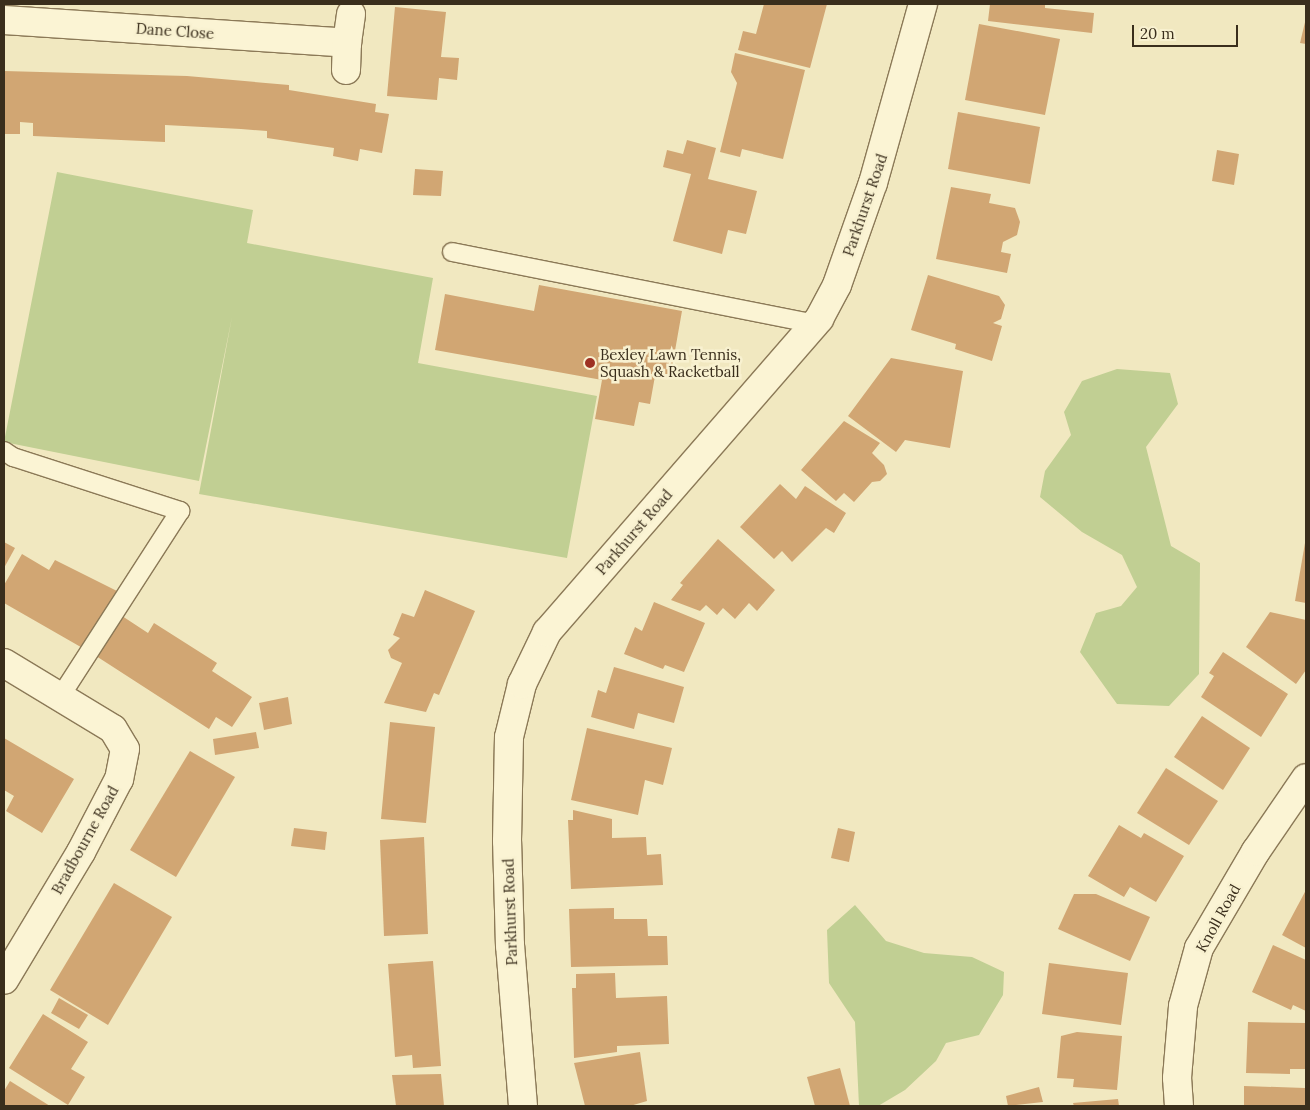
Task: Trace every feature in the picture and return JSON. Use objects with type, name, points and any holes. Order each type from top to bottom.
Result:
[{"type":"street","name":"Parkhurst Road","points":[[524,1106],[510,946],[508,841],[509,737],[522,684],[548,632],[816,324],[837,285],[873,184],[922,4]]},
{"type":"street","points":[[346,70],[350,14]]},
{"type":"street","name":"Dane Close","points":[[4,20],[347,43]]},
{"type":"street","name":"Bradbourne Road","points":[[4,663],[113,729],[125,749],[119,779],[81,852],[5,976]]},
{"type":"street","name":"Knoll Road","points":[[1179,1106],[1177,1078],[1183,1006],[1199,948],[1256,851],[1306,778]]},
{"type":"lane","points":[[452,252],[816,324]]},
{"type":"lane","points":[[4,451],[13,457],[180,511],[60,696]]},
{"type":"green space","points":[[57,172],[253,210],[247,243],[433,278],[418,363],[597,396],[567,558],[199,494],[232,317],[199,481],[4,442]]},
{"type":"green space","points":[[1117,369],[1170,373],[1178,404],[1146,447],[1171,546],[1200,563],[1199,674],[1169,706],[1117,704],[1080,652],[1096,613],[1121,606],[1137,587],[1122,555],[1082,532],[1040,497],[1045,471],[1071,435],[1064,412],[1082,381]]},
{"type":"green space","points":[[855,905],[886,941],[924,953],[972,957],[1004,972],[1003,995],[979,1035],[946,1043],[936,1061],[905,1090],[878,1106],[859,1106],[855,1022],[829,983],[827,930]]},
{"type":"building","points":[[764,4],[827,4],[810,68],[738,50],[743,31],[756,34]]},
{"type":"building","points":[[990,4],[1045,4],[1045,8],[1094,13],[1092,33],[988,21]]},
{"type":"building","points":[[395,7],[446,12],[441,57],[459,58],[457,80],[439,78],[437,100],[387,96]]},
{"type":"building","points":[[1306,18],[1306,44],[1300,43]]},
{"type":"building","points":[[979,24],[1060,39],[1045,115],[965,100]]},
{"type":"building","points":[[735,53],[805,70],[783,159],[742,149],[740,157],[720,152],[737,83],[731,72]]},
{"type":"building","points":[[4,71],[187,76],[289,85],[289,90],[376,104],[375,112],[389,114],[382,153],[360,149],[358,161],[333,156],[334,148],[267,138],[267,131],[241,129],[165,125],[165,142],[33,136],[33,123],[20,122],[20,134],[4,134]]},
{"type":"building","points":[[958,112],[1040,127],[1030,184],[948,169]]},
{"type":"building","points":[[687,140],[716,148],[708,179],[757,191],[746,234],[728,230],[722,254],[673,241],[691,174],[663,167],[667,150],[683,154]]},
{"type":"building","points":[[1217,150],[1239,154],[1234,185],[1212,181]]},
{"type":"building","points":[[415,169],[443,171],[441,196],[413,195]]},
{"type":"building","points":[[951,187],[991,194],[989,203],[1015,208],[1020,222],[1017,235],[1003,242],[1001,252],[1011,254],[1007,273],[936,259]]},
{"type":"building","points":[[928,275],[999,296],[1005,305],[1001,319],[993,323],[1002,326],[992,361],[955,349],[956,344],[911,330]]},
{"type":"building","name":"Bexley Lawn Tennis, Squash & Racketball","points":[[539,285],[682,311],[670,379],[655,376],[650,404],[639,402],[634,426],[595,419],[602,380],[435,350],[445,294],[534,311]]},
{"type":"building","points":[[891,358],[963,371],[950,448],[905,440],[896,452],[848,416]]},
{"type":"building","points":[[844,421],[880,443],[872,453],[884,465],[887,474],[880,481],[872,482],[854,502],[844,493],[836,501],[801,470]]},
{"type":"building","points":[[780,484],[796,499],[805,486],[846,513],[834,533],[826,528],[792,562],[782,551],[774,559],[740,527]]},
{"type":"building","points":[[718,539],[775,590],[757,611],[749,603],[735,619],[723,608],[717,615],[706,605],[700,611],[671,600],[683,585],[680,583]]},
{"type":"building","points":[[4,542],[15,548],[4,568]]},
{"type":"building","points":[[1306,543],[1306,603],[1295,601]]},
{"type":"building","points":[[22,554],[49,570],[55,560],[119,592],[86,650],[4,603],[4,585]]},
{"type":"building","points":[[425,590],[475,611],[439,695],[434,693],[426,712],[384,703],[402,663],[391,658],[388,650],[400,638],[393,635],[402,613],[414,617]]},
{"type":"building","points":[[654,602],[705,623],[684,672],[665,665],[663,669],[624,654],[635,627],[642,631]]},
{"type":"building","points":[[1270,612],[1306,620],[1306,670],[1296,684],[1246,647]]},
{"type":"building","points":[[119,614],[148,633],[154,623],[217,663],[212,671],[252,697],[232,727],[216,717],[209,729],[93,654]]},
{"type":"building","points":[[1223,652],[1288,694],[1261,737],[1201,697],[1214,676],[1209,673]]},
{"type":"building","points":[[614,667],[684,687],[674,723],[638,713],[634,729],[591,717],[598,690],[606,693]]},
{"type":"building","points":[[288,697],[292,724],[264,730],[259,703]]},
{"type":"building","points":[[1202,716],[1250,748],[1223,790],[1174,757]]},
{"type":"building","points":[[390,722],[435,727],[426,823],[381,819]]},
{"type":"building","points":[[587,728],[672,748],[663,785],[645,780],[638,815],[571,800]]},
{"type":"building","points":[[256,732],[259,748],[215,755],[213,739]]},
{"type":"building","points":[[4,738],[74,779],[42,833],[6,811],[14,796],[4,790]]},
{"type":"building","points":[[190,751],[235,777],[176,877],[130,850]]},
{"type":"building","points":[[1166,768],[1218,801],[1189,845],[1137,813]]},
{"type":"building","points":[[573,810],[612,819],[612,838],[646,837],[647,855],[661,854],[663,885],[571,889],[568,820],[573,820]]},
{"type":"building","points":[[1119,825],[1141,838],[1144,833],[1184,856],[1156,902],[1130,887],[1124,897],[1088,876]]},
{"type":"building","points":[[294,828],[327,832],[325,850],[291,846]]},
{"type":"building","points":[[838,828],[855,832],[849,862],[831,858]]},
{"type":"building","points":[[424,837],[428,934],[384,936],[380,840]]},
{"type":"building","points":[[114,883],[172,917],[108,1025],[50,990]]},
{"type":"building","points":[[1306,890],[1306,948],[1282,935]]},
{"type":"building","points":[[1074,894],[1096,894],[1150,917],[1130,961],[1058,929]]},
{"type":"building","points":[[614,908],[614,919],[647,919],[648,936],[667,936],[668,965],[571,967],[569,909]]},
{"type":"building","points":[[1273,945],[1306,960],[1306,1011],[1293,1005],[1291,1010],[1252,992]]},
{"type":"building","points":[[433,961],[441,1066],[413,1068],[412,1055],[395,1057],[388,964]]},
{"type":"building","points":[[1049,963],[1128,973],[1121,1025],[1042,1014]]},
{"type":"building","points":[[615,973],[616,998],[667,996],[669,1044],[617,1046],[617,1052],[574,1058],[572,988],[576,988],[576,974]]},
{"type":"building","points":[[59,998],[88,1015],[79,1029],[51,1013]]},
{"type":"building","points":[[43,1014],[88,1042],[71,1069],[85,1077],[68,1105],[9,1068]]},
{"type":"building","points":[[1248,1022],[1306,1023],[1306,1069],[1290,1069],[1290,1074],[1246,1073]]},
{"type":"building","points":[[1077,1032],[1122,1036],[1117,1090],[1073,1087],[1074,1079],[1057,1078],[1061,1036]]},
{"type":"building","points":[[640,1052],[647,1101],[630,1106],[585,1106],[574,1063]]},
{"type":"building","points":[[840,1068],[850,1106],[815,1106],[807,1077]]},
{"type":"building","points":[[441,1074],[444,1106],[396,1106],[392,1075]]},
{"type":"building","points":[[10,1081],[50,1106],[4,1106],[4,1091]]},
{"type":"building","points":[[1244,1086],[1305,1088],[1306,1106],[1244,1106]]},
{"type":"building","points":[[1039,1087],[1043,1102],[1008,1106],[1006,1096]]},
{"type":"building","points":[[1118,1099],[1119,1106],[1074,1106],[1073,1103]]},
{"type":"place","name":"Bexley Lawn Tennis, Squash & Racketball","points":[[590,363]]}]
